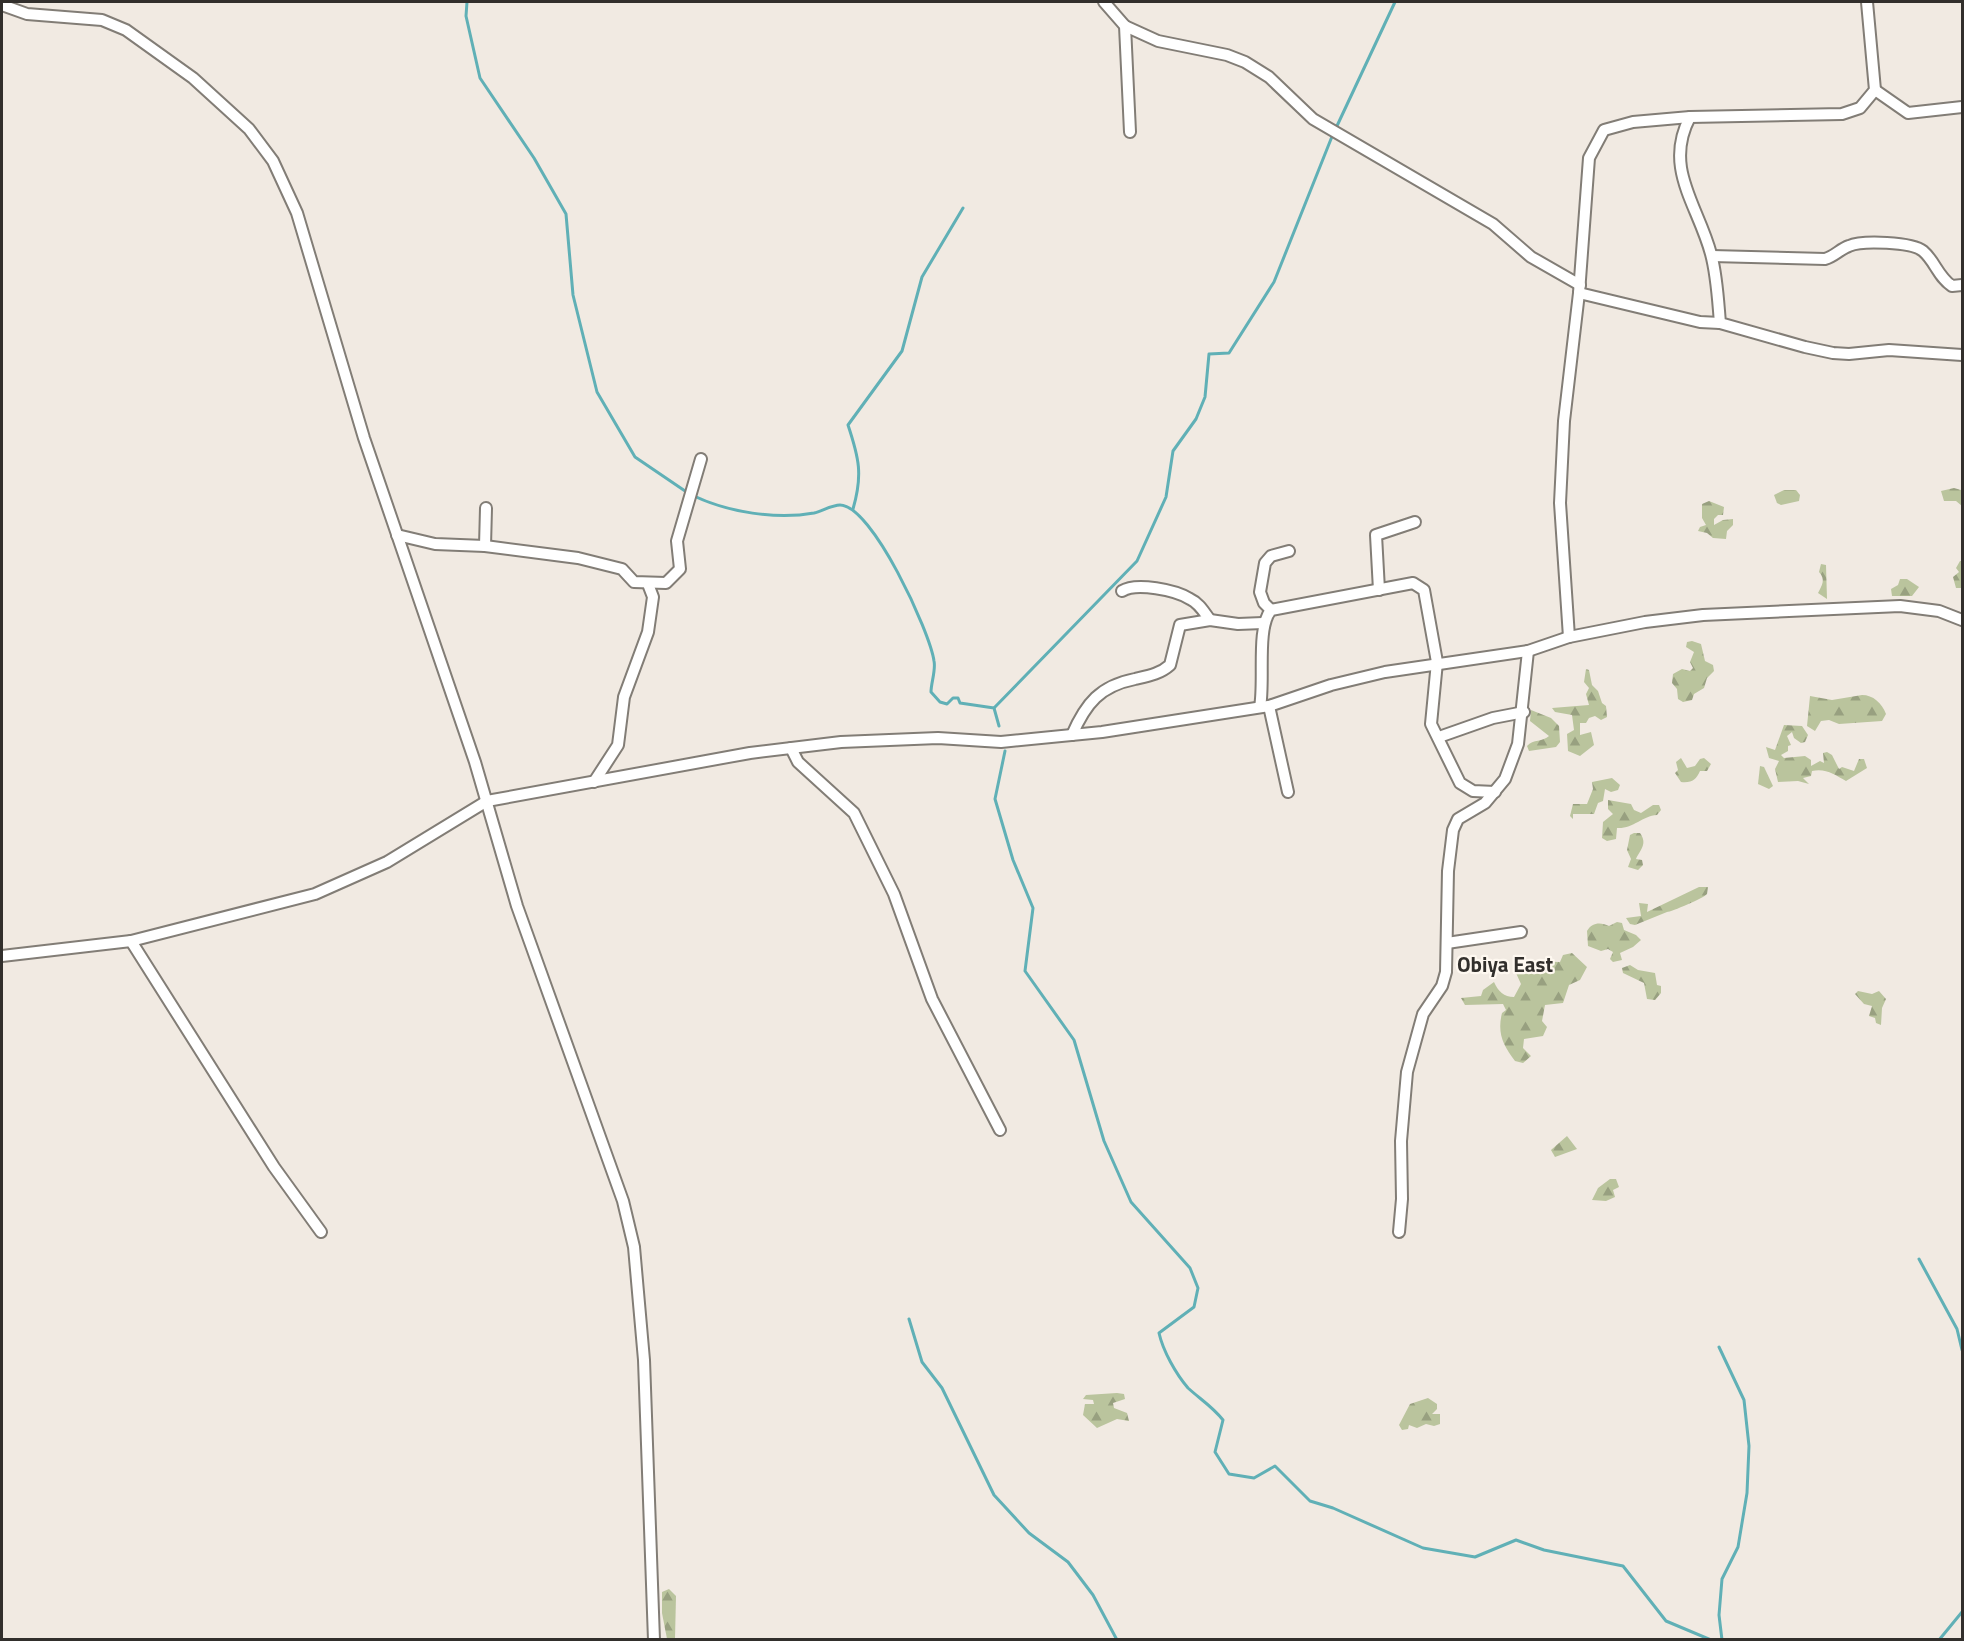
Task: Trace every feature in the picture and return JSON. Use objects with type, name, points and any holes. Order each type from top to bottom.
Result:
[{"type":"street","points":[[1104,2],[1125,26],[1158,41],[1227,55],[1245,62],[1269,77],[1313,119],[1493,224],[1531,257],[1580,289],[1700,322],[1720,323],[1833,353],[1849,354],[1889,350],[1962,355]]},
{"type":"street","points":[[1569,637],[1560,503],[1569,375],[1580,289],[1589,159],[1598,138],[1604,130],[1613,125],[1690,117],[1842,114],[1860,108],[1875,90],[1867,2]]},
{"type":"street","points":[[2,5],[27,14],[102,20],[126,30],[193,78],[249,129],[273,161],[300,221],[364,438],[487,801],[517,906],[616,1179],[634,1247],[644,1360],[654,1640]]},
{"type":"street","points":[[1125,26],[1130,132]]},
{"type":"street","points":[[1875,90],[1908,113],[1962,107]]},
{"type":"street","points":[[1690,117],[1679,147],[1680,172],[1712,256],[1720,323]]},
{"type":"street","points":[[1712,256],[1819,260],[1837,255],[1850,245],[1908,245],[1923,251],[1943,280],[1952,286],[1962,285]]},
{"type":"street","points":[[653,597],[680,569],[677,541],[693,494],[701,459]]},
{"type":"street","points":[[485,546],[486,508]]},
{"type":"street","points":[[1379,590],[1376,535],[1415,522]]},
{"type":"street","points":[[396,535],[435,544],[485,546],[578,558],[622,569],[634,582],[666,583]]},
{"type":"street","points":[[1271,610],[1264,603],[1260,592],[1265,563],[1271,556],[1289,552]]},
{"type":"street","points":[[1288,792],[1264,707],[1263,623],[1271,610],[1413,583],[1424,590],[1437,662],[1430,712],[1431,724],[1440,737],[1460,783],[1473,791],[1496,792]]},
{"type":"street","points":[[594,782],[618,745],[624,697],[648,632],[653,597],[648,584]]},
{"type":"street","points":[[1122,591],[1129,586],[1139,585],[1177,594],[1191,599],[1210,620]]},
{"type":"street","points":[[2,956],[131,941],[330,890],[387,862],[487,801],[791,748],[907,739],[1001,742],[1072,735],[1264,707],[1331,685],[1437,662],[1528,651],[1569,637],[1645,622],[1703,615],[1914,607],[1939,611],[1962,621]]},
{"type":"street","points":[[1072,735],[1087,706],[1106,688],[1157,674],[1170,665],[1180,625],[1210,620],[1238,624],[1263,623]]},
{"type":"street","points":[[1399,1232],[1402,1200],[1401,1141],[1407,1072],[1423,1014],[1442,986],[1446,972],[1448,871],[1454,826],[1458,819],[1485,803],[1505,779],[1518,744],[1524,712],[1528,651]]},
{"type":"street","points":[[1440,737],[1493,718],[1524,712]]},
{"type":"street","points":[[791,748],[798,762],[854,813],[894,894],[932,999],[1000,1130]]},
{"type":"street","points":[[1447,943],[1521,932]]},
{"type":"street","points":[[131,941],[274,1167],[321,1232]]},
{"type":"green space","points":[[1954,488],[1961,490],[1962,506],[1956,501],[1944,501],[1941,491]]},
{"type":"green space","points":[[1784,490],[1796,490],[1800,495],[1799,501],[1781,505],[1777,503],[1774,495]]},
{"type":"green space","points":[[1709,501],[1724,507],[1723,515],[1718,515],[1714,519],[1714,525],[1723,520],[1733,519],[1733,525],[1727,531],[1726,539],[1713,538],[1707,533],[1698,531],[1700,527],[1706,525],[1702,518],[1702,504]]},
{"type":"green space","points":[[1962,561],[1962,588],[1956,588],[1953,577],[1959,572],[1956,568]]},
{"type":"green space","points":[[1821,564],[1826,565],[1827,599],[1818,593],[1823,582],[1819,572]]},
{"type":"green space","points":[[1900,579],[1907,579],[1919,587],[1912,596],[1892,596],[1891,589],[1898,585]]},
{"type":"green space","points":[[1687,642],[1701,644],[1705,661],[1713,665],[1714,671],[1707,678],[1704,688],[1694,694],[1692,700],[1683,702],[1678,699],[1677,689],[1672,683],[1673,674],[1682,669],[1690,671],[1693,668],[1690,662],[1694,652],[1686,647]]},
{"type":"green space","points":[[1586,669],[1589,670],[1592,685],[1606,706],[1607,717],[1601,720],[1595,716],[1589,718],[1586,723],[1580,723],[1580,735],[1591,732],[1594,745],[1580,756],[1568,751],[1567,734],[1574,730],[1572,715],[1555,712],[1552,708],[1589,705],[1586,694],[1589,688],[1584,682]]},
{"type":"green space","points":[[1862,695],[1877,700],[1882,706],[1886,714],[1882,721],[1839,724],[1829,720],[1821,721],[1815,731],[1807,726],[1810,696],[1832,700]]},
{"type":"green space","points":[[1531,710],[1551,718],[1559,726],[1560,742],[1556,747],[1529,751],[1527,746],[1529,744],[1549,736],[1530,721]]},
{"type":"green space","points":[[1784,725],[1802,726],[1808,735],[1805,742],[1801,743],[1794,738],[1792,732],[1787,736],[1791,745],[1788,746],[1788,751],[1781,755],[1784,758],[1805,756],[1811,760],[1811,766],[1820,761],[1824,763],[1823,753],[1827,752],[1832,755],[1839,769],[1842,767],[1854,771],[1859,759],[1864,759],[1867,768],[1846,781],[1830,773],[1817,770],[1812,771],[1811,776],[1803,778],[1809,784],[1798,781],[1778,782],[1775,769],[1779,761],[1769,758],[1766,747],[1775,750]]},
{"type":"green space","points":[[1681,758],[1687,768],[1695,766],[1700,759],[1704,758],[1711,764],[1707,771],[1700,771],[1693,780],[1681,782],[1675,773],[1678,770],[1676,762]]},
{"type":"green space","points":[[1760,766],[1764,767],[1773,786],[1769,789],[1758,784]]},
{"type":"green space","points":[[1612,778],[1620,785],[1618,790],[1611,792],[1605,789],[1603,801],[1598,803],[1594,814],[1573,814],[1573,819],[1570,816],[1573,804],[1587,804],[1593,789],[1592,782]]},
{"type":"green space","points":[[1608,800],[1631,804],[1634,810],[1641,813],[1653,805],[1659,805],[1661,810],[1657,815],[1628,827],[1617,828],[1616,839],[1607,841],[1602,838],[1603,822],[1613,814],[1608,809]]},
{"type":"green space","points":[[1640,833],[1643,840],[1636,859],[1642,860],[1643,865],[1638,870],[1628,867],[1631,859],[1627,850],[1630,835]]},
{"type":"green space","points":[[1699,887],[1708,887],[1707,894],[1687,904],[1635,925],[1630,924],[1626,918],[1641,916],[1639,903],[1648,904],[1647,912]]},
{"type":"green space","points":[[1617,922],[1622,923],[1624,930],[1641,940],[1620,953],[1622,960],[1613,962],[1610,959],[1613,952],[1608,949],[1601,951],[1588,946],[1587,931],[1594,924],[1609,926]]},
{"type":"green space","points":[[1572,953],[1587,967],[1580,980],[1569,985],[1563,1003],[1545,1005],[1542,1021],[1547,1027],[1543,1036],[1524,1039],[1523,1048],[1531,1056],[1523,1063],[1515,1061],[1504,1044],[1501,1033],[1502,1013],[1506,1010],[1503,1004],[1465,1005],[1461,998],[1481,996],[1483,990],[1494,982],[1502,993],[1514,997],[1521,984],[1516,973],[1522,958],[1527,961],[1560,962],[1563,955]]},
{"type":"green space","points":[[1630,965],[1638,970],[1655,973],[1657,985],[1661,986],[1661,993],[1655,1000],[1647,999],[1644,983],[1623,973],[1622,968]]},
{"type":"green space","points":[[1858,991],[1872,994],[1879,991],[1886,999],[1882,1008],[1881,1025],[1876,1023],[1875,1018],[1869,1016],[1872,1006],[1864,1004],[1855,994]]},
{"type":"green space","points":[[1567,1136],[1577,1149],[1555,1157],[1551,1150]]},
{"type":"green space","points":[[1610,1179],[1616,1179],[1619,1187],[1613,1190],[1615,1197],[1606,1201],[1592,1200],[1598,1188]]},
{"type":"green space","points":[[1124,1394],[1125,1399],[1113,1403],[1114,1408],[1127,1413],[1129,1421],[1117,1419],[1097,1428],[1083,1415],[1085,1404],[1094,1404],[1093,1400],[1083,1399],[1086,1395]]},
{"type":"green space","points":[[1428,1398],[1437,1404],[1437,1409],[1432,1414],[1440,1414],[1440,1424],[1434,1426],[1426,1424],[1417,1428],[1409,1425],[1408,1429],[1402,1430],[1399,1425],[1410,1404]]},
{"type":"green space","points":[[669,1589],[676,1596],[675,1639],[667,1639],[662,1613],[662,1592]]},
{"type":"waterway","points":[[467,2],[466,16],[480,78],[534,158],[566,214],[573,295],[597,392],[635,457],[688,493]]},
{"type":"waterway","points":[[1336,128],[1395,2]]},
{"type":"waterway","points":[[994,708],[1137,561],[1166,497],[1173,451],[1196,419],[1205,397],[1209,354],[1229,353],[1274,282],[1333,134]]},
{"type":"waterway","points":[[853,509],[859,476],[855,447],[848,425],[902,351],[922,277],[963,208]]},
{"type":"waterway","points":[[694,496],[737,510],[768,515],[814,513],[840,505],[853,511],[868,525],[883,547],[898,572],[922,624],[934,661],[931,692],[940,702],[947,704],[953,698],[958,698],[960,703],[994,708],[999,726]]},
{"type":"waterway","points":[[1005,751],[995,799],[1013,860],[1033,908],[1025,971],[1074,1040],[1104,1141],[1131,1202],[1190,1268],[1198,1288],[1194,1307],[1159,1333],[1167,1355],[1183,1382],[1223,1420],[1215,1452],[1229,1474],[1254,1478],[1275,1466],[1310,1501],[1333,1508],[1423,1548],[1475,1557],[1516,1540],[1544,1550],[1623,1566],[1666,1621],[1711,1640]]},
{"type":"waterway","points":[[1919,1259],[1957,1329],[1962,1350]]},
{"type":"waterway","points":[[909,1319],[922,1362],[942,1388],[994,1495],[1029,1533],[1068,1562],[1093,1595],[1117,1640]]},
{"type":"waterway","points":[[1719,1347],[1744,1400],[1749,1446],[1747,1493],[1738,1547],[1722,1579],[1719,1615],[1722,1640]]},
{"type":"waterway","points":[[1939,1640],[1962,1612]]},
{"type":"district","name":"Obiya East","points":[[1505,964]]}]
